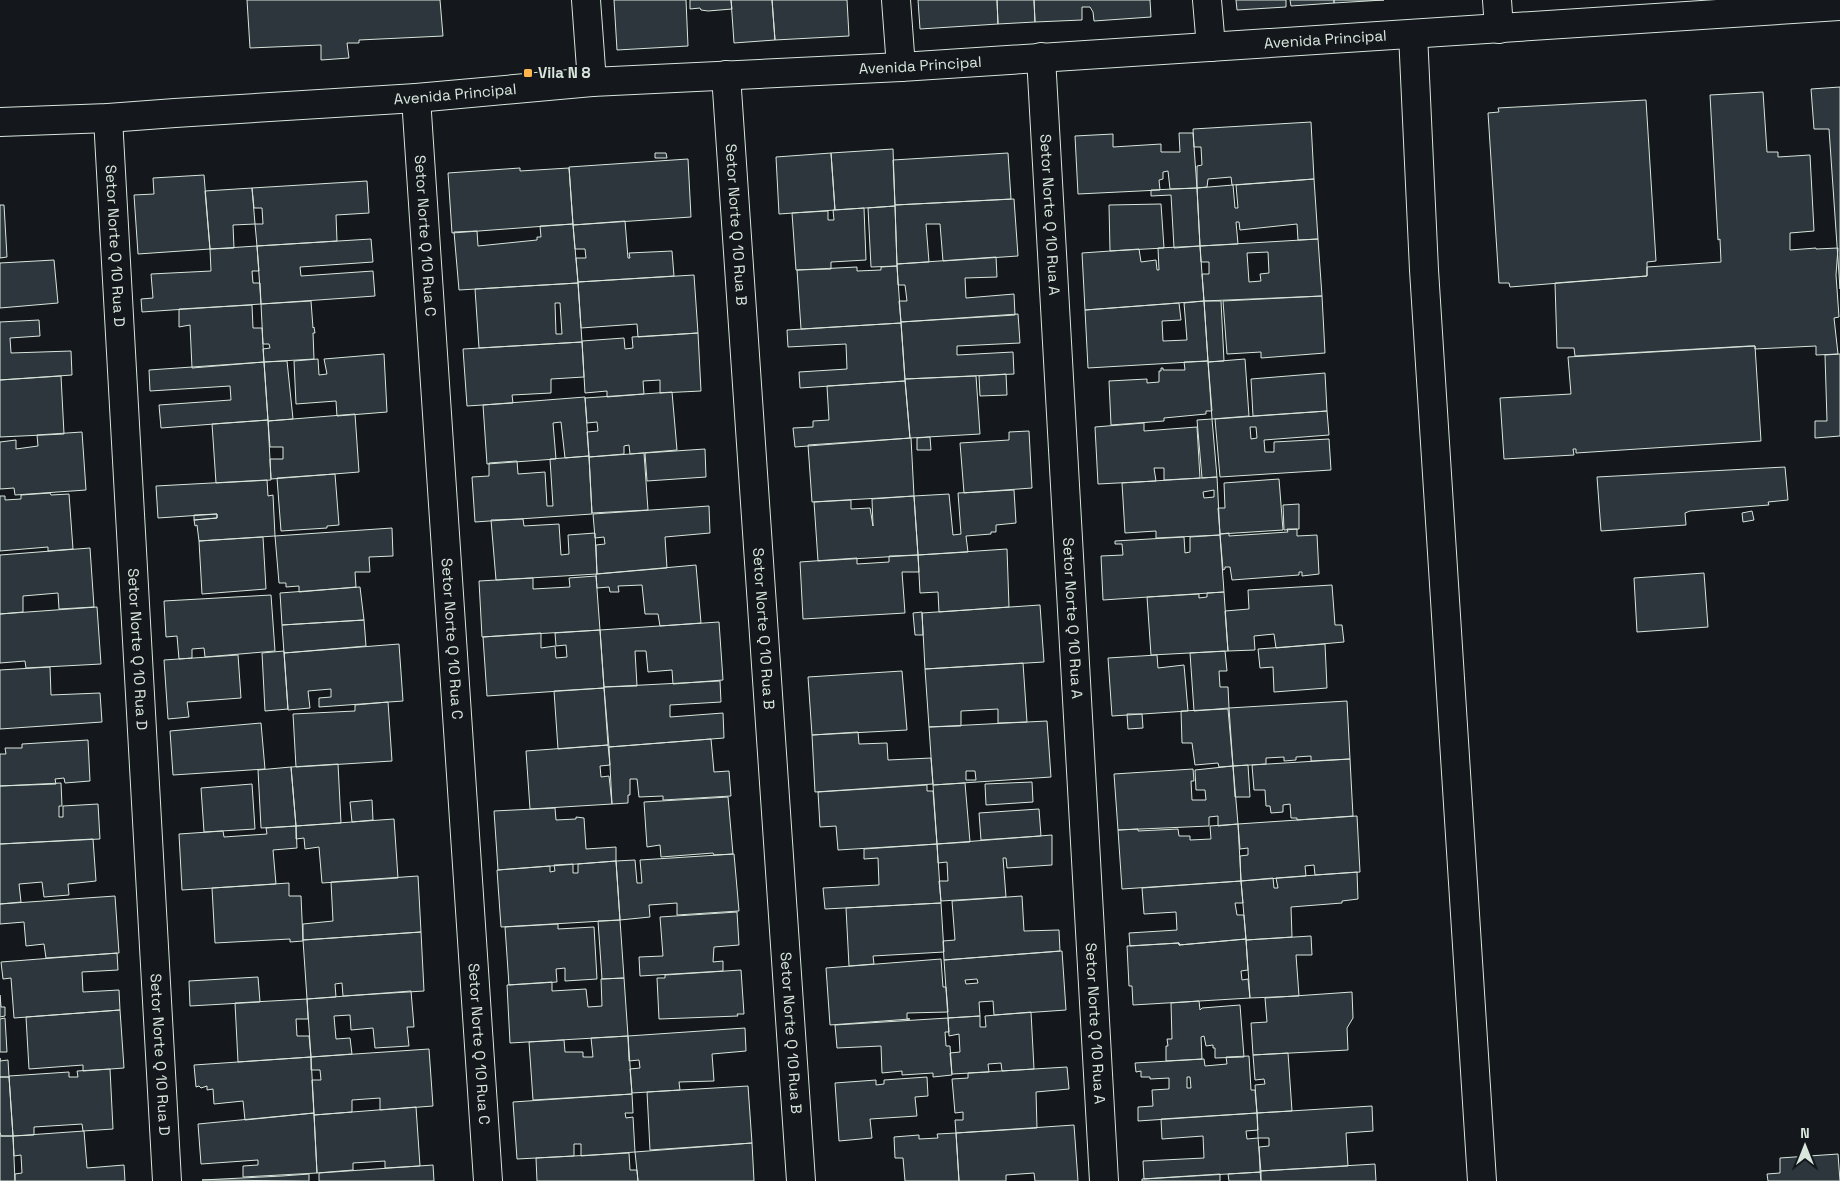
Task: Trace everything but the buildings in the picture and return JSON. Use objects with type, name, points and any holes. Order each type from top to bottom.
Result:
[{"type":"street","points":[[586,0],[592,82]]},
{"type":"street","points":[[896,0],[900,67]]},
{"type":"street","points":[[1207,0],[1211,47]]},
{"type":"street","points":[[1497,0],[1499,28]]},
{"type":"street","name":"Avenida Principal","points":[[0,122],[108,118],[416,98],[592,82],[900,67],[1413,34],[1798,4],[1840,6]]},
{"type":"street","points":[[1413,34],[1424,270],[1482,1181]]},
{"type":"street","name":"Setor Norte Q 10 Rua A","points":[[1041,57],[1104,1181]]},
{"type":"street","name":"Setor Norte Q 10 Rua B","points":[[726,75],[800,1181]]},
{"type":"street","name":"Setor Norte Q 10 Rua C","points":[[416,98],[488,1181]]},
{"type":"street","name":"Setor Norte Q 10 Rua D","points":[[108,118],[168,1181]]},
{"type":"place","name":"Vila N 8","points":[[528,73]]}]
